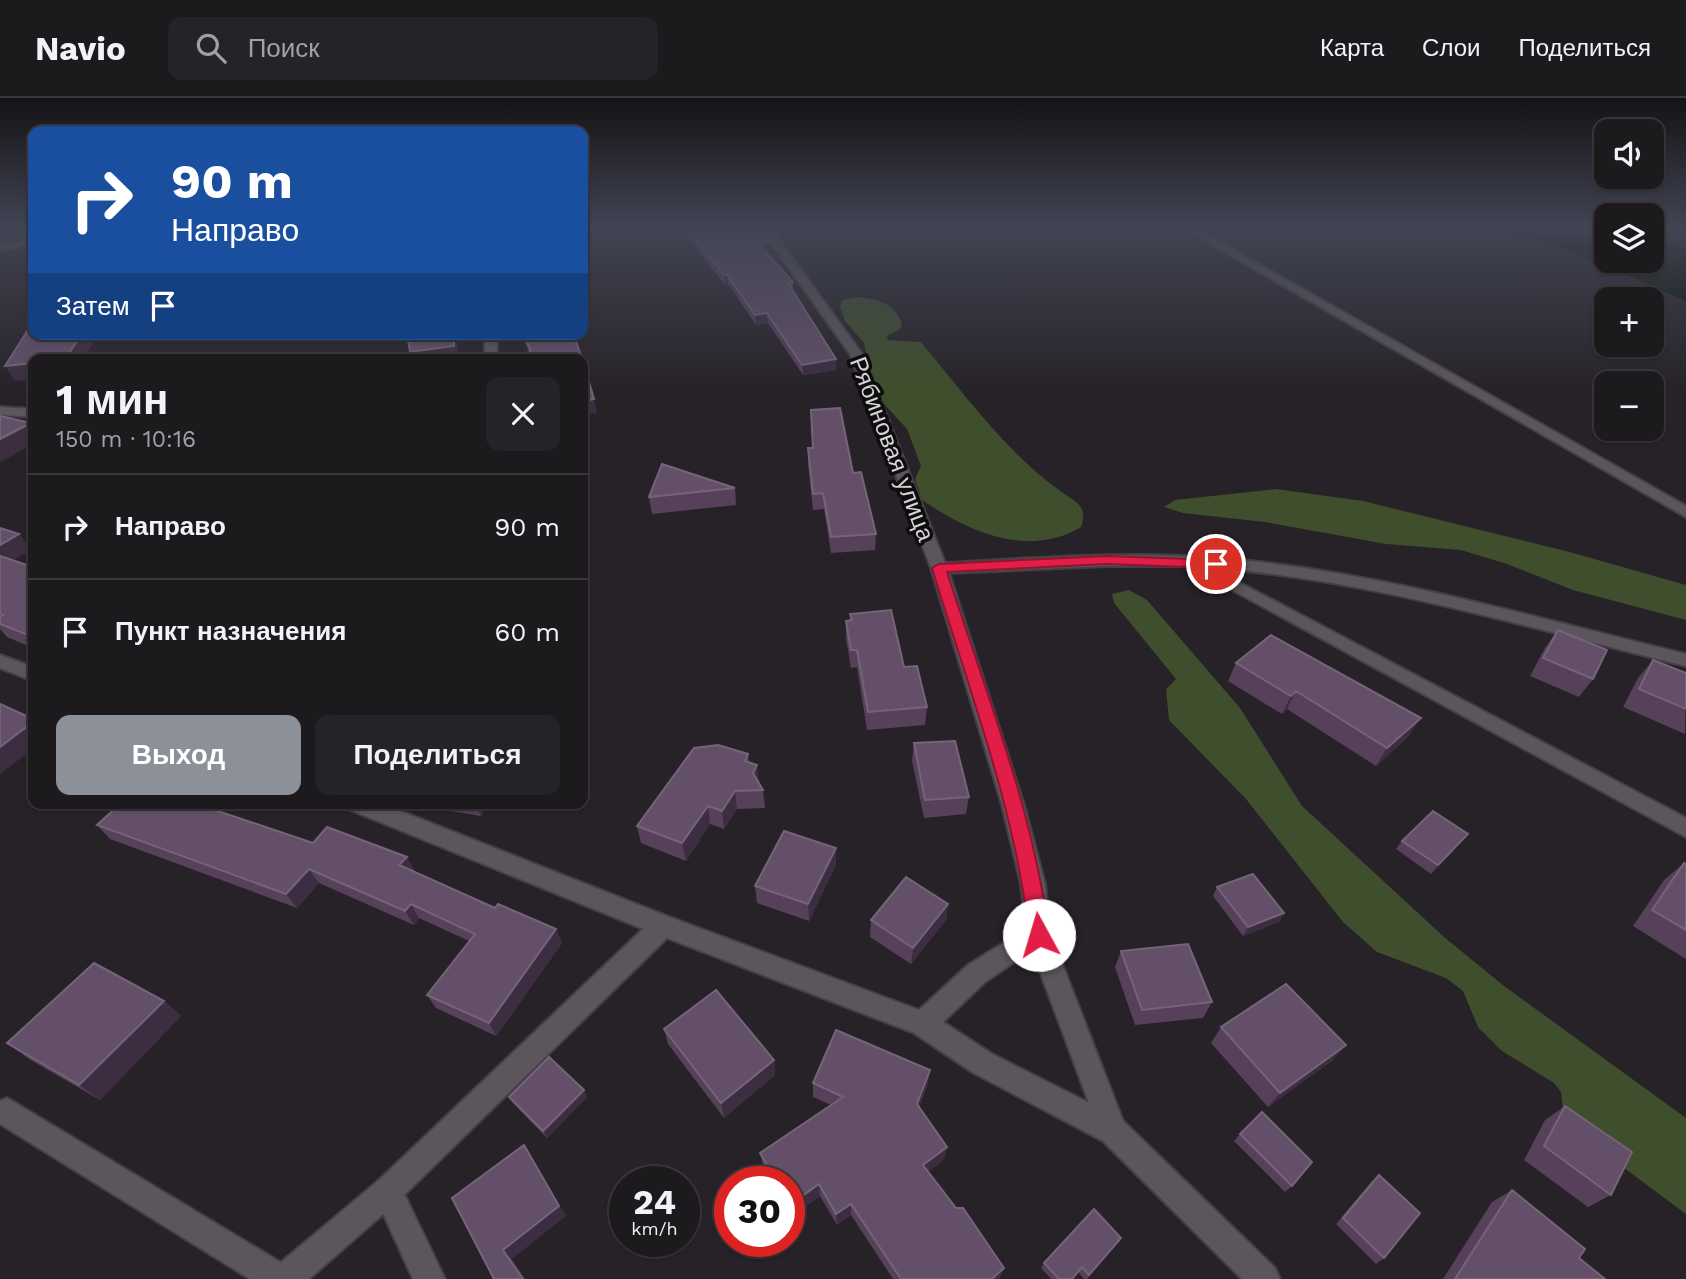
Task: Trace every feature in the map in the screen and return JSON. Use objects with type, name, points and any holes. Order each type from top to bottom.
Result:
[{"type":"street","name":"Рябиновая улица","points":[[804,282],[856,354],[939,568],[1013,805],[1033,884],[1039,935],[1113,1131]]},
{"type":"street","points":[[1283,282],[1686,512]]},
{"type":"street","points":[[0,411],[28,413]]},
{"type":"street","points":[[939,568],[1107,560],[1189,562],[1284,571],[1430,600],[1686,660]]},
{"type":"street","points":[[1189,562],[1686,828]]},
{"type":"street","points":[[0,661],[28,672]]},
{"type":"street","points":[[371,809],[663,926],[923,1024],[982,1063],[1113,1131],[1264,1279]]},
{"type":"street","points":[[285,1279],[388,1191],[663,926]]},
{"type":"street","points":[[923,1024],[980,970],[1013,947],[1039,935]]},
{"type":"street","points":[[7,1112],[279,1279]]},
{"type":"street","points":[[388,1191],[429,1279]]},
{"type":"green space","points":[[860,297],[880,301],[895,311],[902,323],[900,329],[887,336],[888,340],[921,342],[1008,445],[1048,482],[1080,506],[1083,513],[1081,527],[1040,541],[1019,541],[978,531],[922,500],[915,479],[921,466],[907,429],[875,394],[864,343],[845,321],[840,307],[842,300]]},
{"type":"green space","points":[[1276,489],[1363,501],[1566,551],[1686,585],[1686,620],[1573,590],[1507,564],[1461,550],[1386,544],[1265,522],[1183,513],[1164,507],[1175,500]]},
{"type":"green space","points":[[1129,590],[1147,600],[1240,708],[1302,806],[1444,937],[1504,986],[1686,1118],[1686,1214],[1565,1124],[1561,1092],[1554,1083],[1502,1051],[1478,1027],[1463,991],[1446,978],[1377,952],[1343,922],[1246,799],[1169,720],[1166,689],[1176,679],[1114,603],[1112,594]]},
{"type":"shaded area","points":[[1642,282],[1686,282],[1686,301],[1664,291],[1664,287],[1654,287]]},
{"type":"building","points":[[732,282],[792,282],[788,283],[836,359],[802,365],[767,313],[755,315]]},
{"type":"building","points":[[28,330],[28,340],[78,340],[68,354],[28,354],[28,364],[5,366]]},
{"type":"building","points":[[408,340],[454,340],[454,346],[410,352]]},
{"type":"building","points":[[526,340],[575,340],[580,354],[520,354],[531,352]]},
{"type":"building","points":[[588,378],[594,399],[588,400]]},
{"type":"building","points":[[840,408],[853,473],[861,472],[876,534],[831,537],[823,493],[813,494],[808,448],[813,448],[811,410]]},
{"type":"building","points":[[0,416],[28,422],[28,425],[0,439]]},
{"type":"building","points":[[662,464],[735,488],[649,497]]},
{"type":"building","points":[[0,528],[19,534],[0,545]]},
{"type":"building","points":[[0,556],[28,565],[28,635],[0,624],[0,617],[3,615],[0,614]]},
{"type":"building","points":[[891,610],[904,667],[917,666],[927,707],[868,712],[857,650],[851,650],[846,621],[852,620],[850,614]]},
{"type":"building","points":[[1558,630],[1607,650],[1593,679],[1543,658]]},
{"type":"building","points":[[1271,635],[1421,718],[1387,748],[1296,691],[1291,696],[1236,663]]},
{"type":"building","points":[[1653,660],[1686,673],[1686,709],[1639,689]]},
{"type":"building","points":[[0,704],[28,717],[28,726],[0,747]]},
{"type":"building","points":[[955,741],[969,797],[925,800],[914,743]]},
{"type":"building","points":[[718,745],[748,754],[745,761],[757,765],[753,773],[763,790],[735,791],[722,811],[708,806],[682,843],[637,826],[694,748]]},
{"type":"building","points":[[114,809],[212,809],[313,843],[327,827],[407,857],[399,865],[495,908],[498,904],[556,929],[489,1023],[427,995],[475,934],[411,904],[405,911],[309,869],[286,894],[97,825]]},
{"type":"building","points":[[1433,811],[1468,834],[1438,865],[1402,841]]},
{"type":"building","points":[[784,831],[836,848],[808,904],[755,886]]},
{"type":"building","points":[[1684,863],[1686,864],[1686,930],[1652,910]]},
{"type":"building","points":[[1253,874],[1284,913],[1248,927],[1217,887]]},
{"type":"building","points":[[906,877],[948,904],[913,948],[871,920]]},
{"type":"building","points":[[1188,944],[1212,1002],[1142,1010],[1121,951]]},
{"type":"building","points":[[94,963],[164,1001],[79,1085],[7,1043]]},
{"type":"building","points":[[1286,984],[1346,1045],[1280,1093],[1221,1027]]},
{"type":"building","points":[[716,990],[774,1060],[721,1103],[664,1029]]},
{"type":"building","points":[[836,1030],[930,1070],[917,1104],[947,1147],[923,1165],[956,1208],[963,1208],[1004,1268],[992,1279],[901,1279],[851,1204],[836,1214],[819,1184],[805,1194],[805,1166],[767,1166],[760,1153],[843,1097],[813,1083]]},
{"type":"building","points":[[549,1057],[584,1090],[543,1131],[509,1097]]},
{"type":"building","points":[[1565,1106],[1632,1152],[1611,1195],[1544,1146]]},
{"type":"building","points":[[1262,1112],[1312,1162],[1292,1186],[1240,1134]]},
{"type":"building","points":[[524,1145],[559,1206],[503,1250],[523,1279],[494,1279],[452,1198]]},
{"type":"building","points":[[1379,1175],[1420,1213],[1384,1258],[1343,1218]]},
{"type":"building","points":[[1512,1190],[1585,1249],[1579,1258],[1605,1279],[1455,1279]]},
{"type":"building","points":[[1094,1209],[1121,1238],[1089,1275],[1082,1267],[1072,1279],[1059,1279],[1044,1263]]},
{"type":"route","points":[[1039,935],[1033,884],[1013,805],[939,568],[1107,560],[1216,564]]}]
